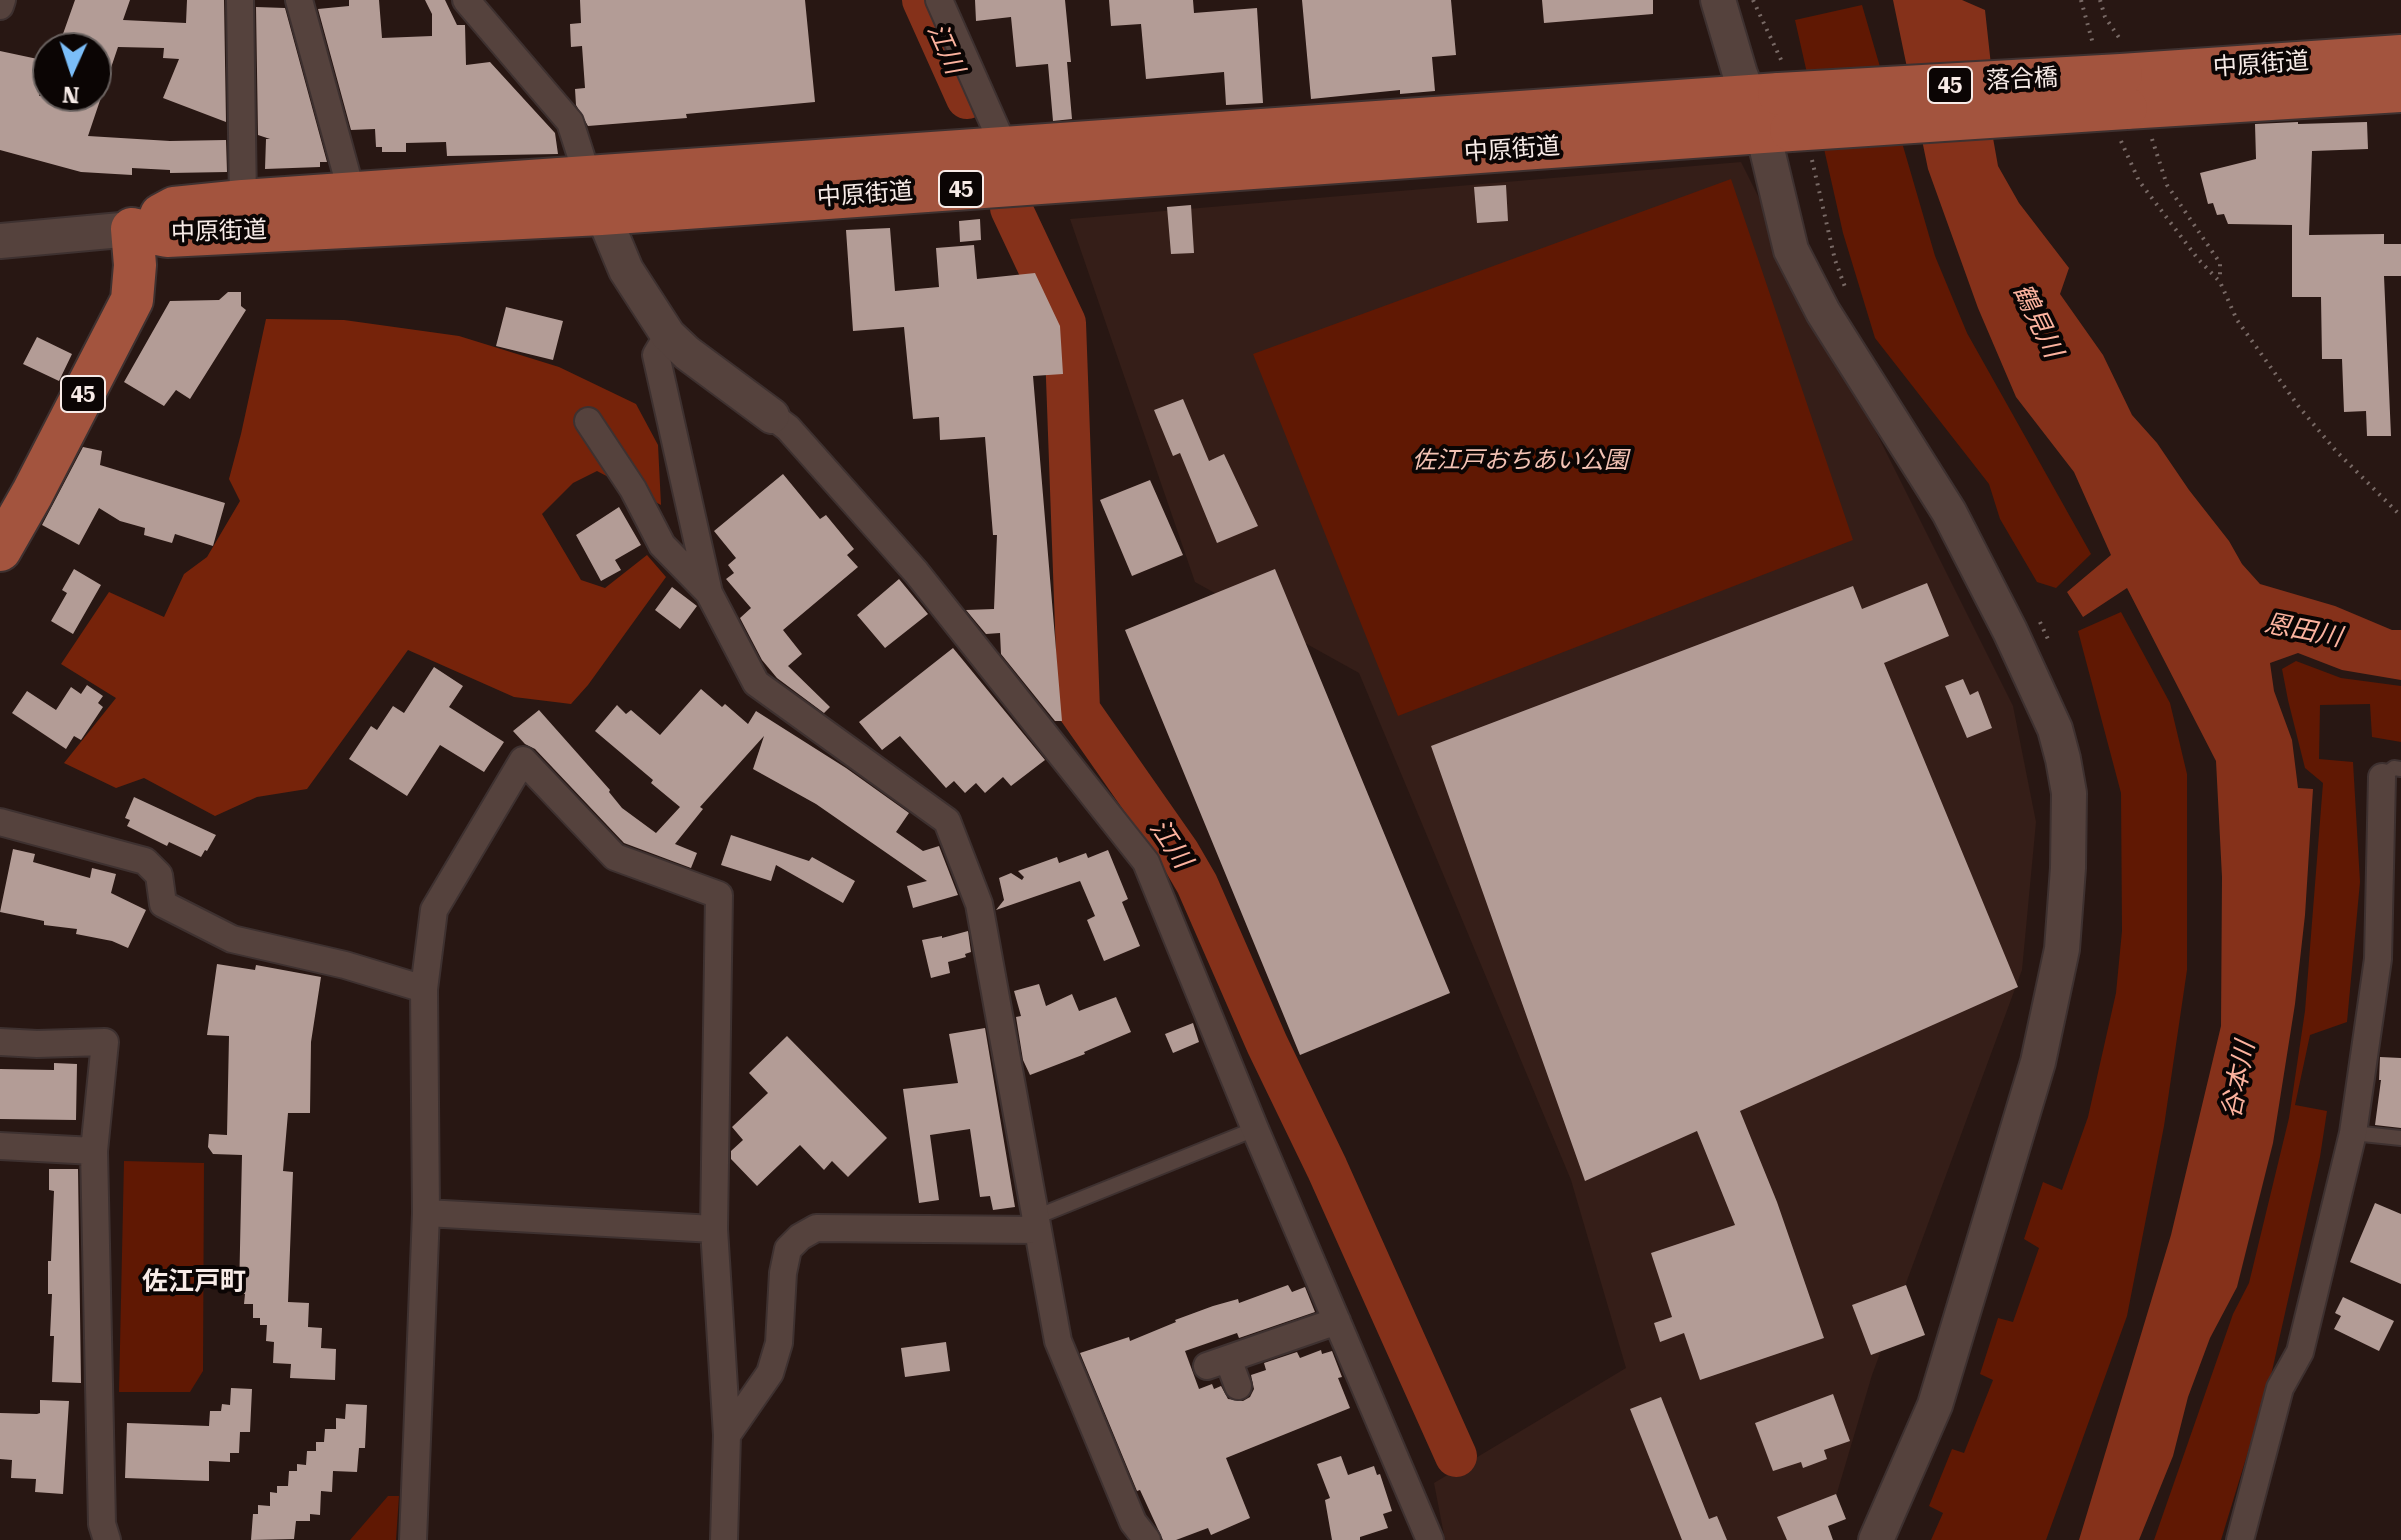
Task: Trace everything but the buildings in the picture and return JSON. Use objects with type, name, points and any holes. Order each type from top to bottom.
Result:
[{"type":"main road","name":"中原街道","points":[[2123,92],[2401,56]]},
{"type":"main road","name":"中原街道","points":[[2123,92],[2401,91]]},
{"type":"main road","name":"落合橋","points":[[1779,112],[2123,92]]},
{"type":"main road","name":"中原街道","points":[[132,229],[174,208],[243,201],[352,194],[594,196],[1779,112]]},
{"type":"main road","name":"中原街道","points":[[132,229],[167,236],[594,196],[1005,149],[1779,112]]},
{"type":"main road","name":"45","points":[[0,550],[132,300],[135,265],[132,229]]},
{"type":"street","points":[[0,6],[2,0]]},
{"type":"street","points":[[240,0],[243,201]]},
{"type":"street","points":[[299,0],[352,194]]},
{"type":"street","points":[[466,0],[570,122],[594,196],[626,270],[668,335],[687,353],[788,428],[916,572],[1146,862],[1255,1129],[1430,1540]]},
{"type":"street","points":[[939,0],[1005,149]]},
{"type":"street","points":[[1718,0],[1779,112],[1791,250],[1823,312],[1949,512],[2010,631],[2055,729],[2069,793],[2062,949],[2038,1062],[1935,1405],[1876,1540]]},
{"type":"street","points":[[0,241],[132,229]]},
{"type":"street","points":[[668,335],[656,355],[709,593],[756,683],[947,821],[979,904],[1058,1341],[1133,1522],[1147,1540]]},
{"type":"street","points":[[588,421],[633,489],[662,545],[709,593]]},
{"type":"street","points":[[413,1540],[426,1213],[424,989],[434,910],[523,760],[615,857],[719,895],[714,1229],[727,1435],[724,1540]]},
{"type":"street","points":[[2240,1540],[2280,1388],[2300,1352],[2353,1133],[2378,959],[2391,773]]},
{"type":"street","points":[[0,822],[145,861],[159,875],[163,904],[232,939],[345,965],[424,989]]},
{"type":"street","points":[[0,1042],[105,1042],[94,1151],[102,1524],[107,1540]]},
{"type":"street","points":[[0,1146],[94,1151]]},
{"type":"street","points":[[426,1213],[714,1229]]},
{"type":"street","points":[[727,1435],[770,1373],[779,1343],[783,1273],[788,1249],[800,1237],[816,1228],[1037,1224]]},
{"type":"street","points":[[1238,1386],[1218,1363],[1337,1321]]},
{"type":"lane","points":[[1037,1224],[1255,1129]]},
{"type":"lane","points":[[2353,1133],[2401,1138]]},
{"type":"path","points":[[1753,0],[1779,112],[1849,297]]},
{"type":"path","points":[[2081,0],[2167,185],[2220,263],[2220,282]]},
{"type":"path","points":[[2100,0],[2123,92],[2139,181],[2198,259],[2220,282],[2237,320],[2299,407],[2336,451],[2401,516]]},
{"type":"path","points":[[2037,617],[2049,643]]},
{"type":"shaded area","points":[[1741,162],[2013,706],[2036,822],[2022,970],[1872,1375],[1823,1540],[1445,1540],[1434,1483],[1626,1368],[1571,1180],[1359,673],[1195,582],[1070,219]]},
{"type":"shaded area","points":[[266,319],[344,320],[459,336],[559,367],[636,404],[658,445],[661,505],[597,471],[573,483],[542,514],[581,580],[605,588],[647,555],[666,577],[571,704],[514,697],[408,650],[307,789],[257,797],[215,816],[144,778],[116,788],[64,763],[116,698],[61,664],[109,592],[164,617],[184,574],[207,557],[240,501],[229,479]]},
{"type":"green space","points":[[1862,5],[1935,256],[1967,333],[2091,554],[2056,588],[2037,582],[2000,519],[1989,484],[1875,338],[1843,233],[1795,20]]},
{"type":"green space","name":"佐江戸おちあい公園","points":[[1731,179],[1853,540],[1398,716],[1253,354]]},
{"type":"green space","points":[[2121,612],[2170,703],[2187,774],[2187,970],[2164,1126],[2127,1316],[2046,1540],[1931,1540],[1943,1513],[1929,1506],[1952,1449],[1964,1453],[1993,1380],[1980,1374],[1998,1318],[2013,1322],[2039,1248],[2024,1239],[2043,1182],[2062,1190],[2088,1117],[2116,993],[2122,931],[2121,793],[2078,631]]},
{"type":"green space","points":[[2296,661],[2341,678],[2401,686],[2401,742],[2372,737],[2370,704],[2320,705],[2319,759],[2353,762],[2360,882],[2347,1022],[2310,1035],[2295,1105],[2327,1111],[2320,1157],[2270,1380],[2221,1540],[2154,1540],[2233,1314],[2249,1283],[2289,1118],[2305,1011],[2323,783],[2305,768],[2288,700],[2282,669]]},
{"type":"green space","points":[[124,1161],[204,1163],[203,1371],[190,1392],[119,1392]]},
{"type":"green space","points":[[388,1496],[399,1496],[396,1540],[350,1540]]},
{"type":"water","points":[[1893,0],[1962,0],[1985,10],[1995,102],[1993,138],[1998,166],[2019,203],[2069,268],[2060,294],[2103,355],[2132,415],[2157,443],[2229,541],[2242,564],[2260,584],[2335,606],[2392,630],[2401,630],[2401,680],[2342,670],[2298,653],[2270,663],[2274,691],[2292,740],[2298,788],[2313,789],[2305,915],[2295,1004],[2273,1143],[2237,1287],[2210,1338],[2188,1397],[2173,1456],[2139,1540],[2079,1540],[2171,1235],[2221,1026],[2222,877],[2216,761],[2127,588],[2083,617],[2067,592],[2111,555],[2074,472],[2016,397],[1978,308],[1928,169]]},
{"type":"waterway","name":"江川","points":[[923,0],[967,98]]},
{"type":"waterway","name":"江川","points":[[1011,208],[1065,323],[1079,710],[1179,853],[1197,884],[1456,1456]]},
{"type":"district","name":"佐江戸町","points":[[194,1282]]},
{"type":"water label","name":"鶴見川","points":[[2037,321]]},
{"type":"water label","name":"恩田川","points":[[2303,631]]},
{"type":"water label","name":"谷本川","points":[[2239,1080]]}]
